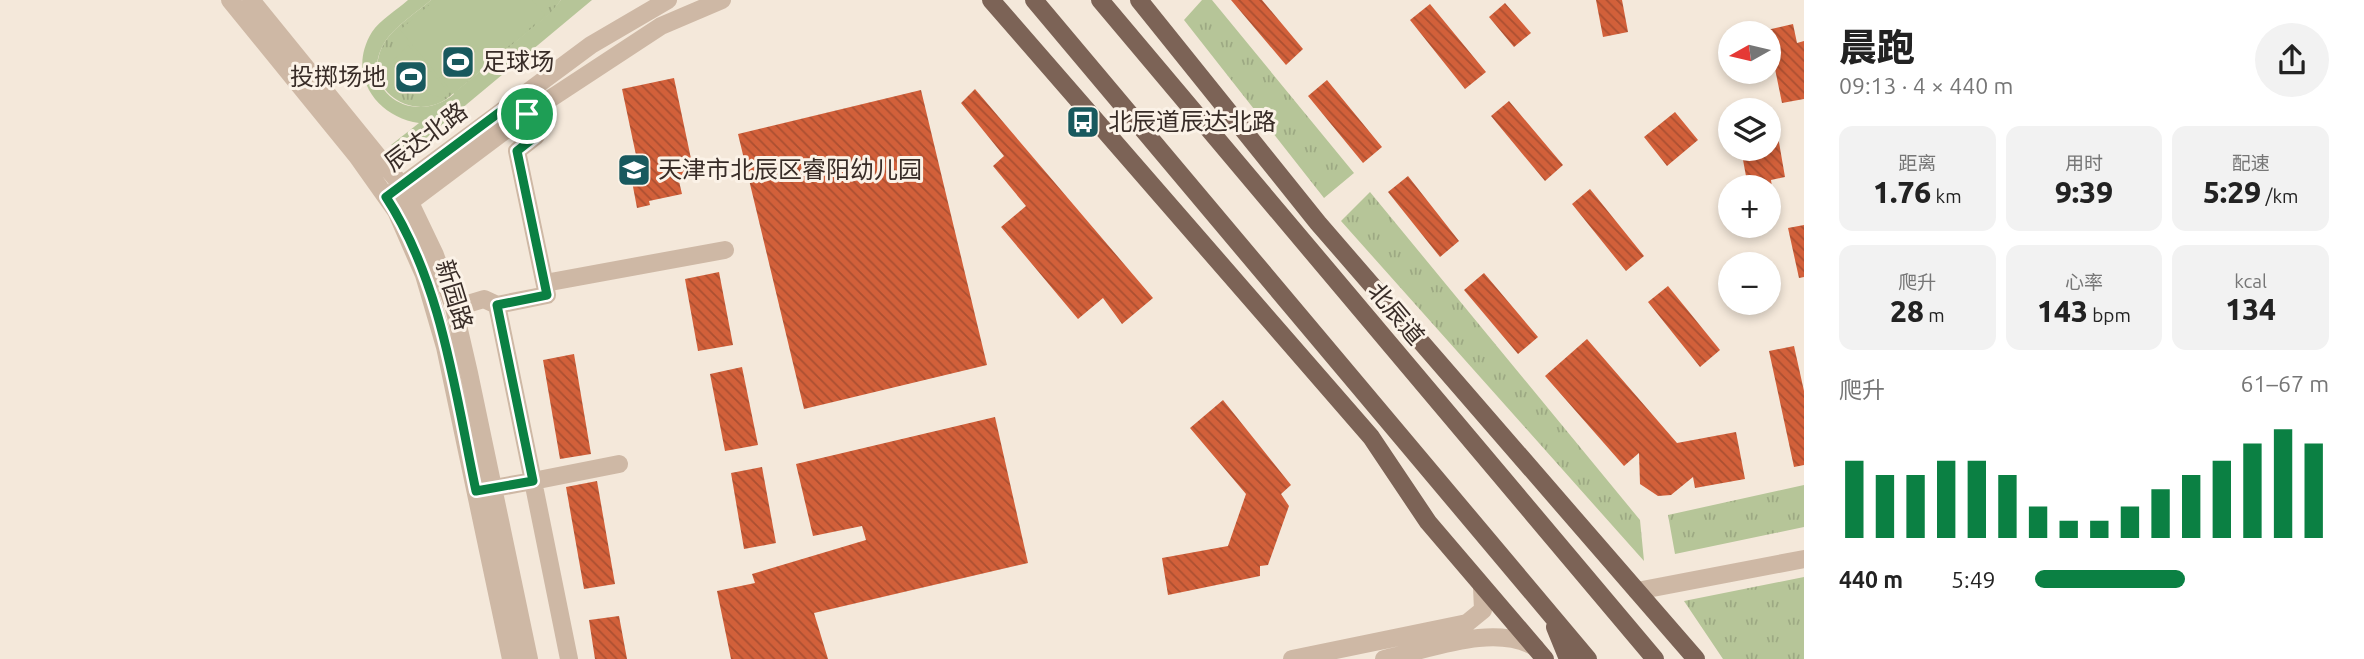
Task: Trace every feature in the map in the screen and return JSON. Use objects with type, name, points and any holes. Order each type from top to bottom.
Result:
[{"type":"main road","points":[[991,0],[1371,437],[1428,522],[1540,653]]},
{"type":"main road","points":[[1034,0],[1588,659]]},
{"type":"main road","name":"北辰道","points":[[1100,0],[1655,659]]},
{"type":"main road","points":[[1139,0],[1318,223],[1696,659]]},
{"type":"main road","points":[[1544,606],[1567,659]]},
{"type":"street","name":"新园路","points":[[230,0],[357,156],[399,199],[436,311],[529,659]]},
{"type":"street","name":"新园路","points":[[251,0],[399,199],[435,255],[454,308],[511,659]]},
{"type":"street","name":"辰达北路","points":[[399,199],[522,107],[591,45],[648,4],[668,0]]},
{"type":"street","name":"辰达北路","points":[[522,107],[662,26],[722,0]]},
{"type":"street","points":[[648,4],[662,26]]},
{"type":"street","points":[[454,308],[484,299],[497,305],[547,295],[517,151],[538,133],[522,107]]},
{"type":"street","points":[[545,284],[724,250]]},
{"type":"street","points":[[497,305],[569,659]]},
{"type":"street","points":[[484,490],[619,464]]},
{"type":"street","points":[[1637,591],[1804,559]]},
{"type":"street","points":[[1292,659],[1467,623],[1483,610],[1482,587]]},
{"type":"street","points":[[1384,659],[1490,636],[1511,637],[1540,653]]},
{"type":"green space","points":[[408,0],[431,0],[387,38],[377,62],[378,77],[384,90],[394,100],[423,107],[439,103],[454,94],[400,30],[435,0],[532,0],[545,15],[455,92],[550,13],[561,0],[592,0],[413,149],[403,152],[391,145],[419,123],[404,119],[378,103],[364,78],[362,63],[372,32]]},
{"type":"green space","name":"足球场","points":[[431,0],[561,0],[551,13],[449,97],[435,105],[420,107],[394,98],[384,88],[379,76],[378,61],[383,45],[393,32]]},
{"type":"green space","points":[[1202,0],[1212,0],[1354,173],[1324,198],[1184,20]]},
{"type":"green space","name":"投掷场地","points":[[408,45],[447,90],[447,96],[443,98],[385,83],[391,63]]},
{"type":"green space","points":[[1370,192],[1640,520],[1644,561],[1341,221]]},
{"type":"green space","points":[[1804,485],[1804,527],[1675,554],[1668,515]]},
{"type":"green space","points":[[1804,577],[1804,659],[1723,659],[1684,601]]},
{"type":"building","points":[[1231,0],[1262,0],[1303,49],[1286,65]]},
{"type":"building","points":[[1596,0],[1622,0],[1628,32],[1603,37]]},
{"type":"building","points":[[1505,3],[1531,33],[1514,47],[1489,17]]},
{"type":"building","points":[[1430,4],[1486,72],[1465,89],[1410,20]]},
{"type":"building","points":[[1793,24],[1797,43],[1804,41],[1804,99],[1782,103],[1778,84],[1782,84],[1782,27]]},
{"type":"building","points":[[674,78],[694,173],[678,177],[682,194],[649,201],[650,205],[637,208],[631,176],[640,174],[622,89]]},
{"type":"building","points":[[1327,80],[1382,147],[1363,163],[1308,96]]},
{"type":"building","points":[[975,89],[1153,298],[1122,324],[1103,298],[1078,319],[1001,227],[1026,206],[993,166],[1004,156],[961,103]]},
{"type":"building","points":[[921,90],[987,365],[804,409],[738,134]]},
{"type":"building","points":[[1509,101],[1563,165],[1545,181],[1491,116]]},
{"type":"building","points":[[1675,112],[1698,140],[1667,166],[1644,137]]},
{"type":"building","points":[[1781,154],[1785,177],[1746,175],[1743,161],[1781,161]]},
{"type":"building","points":[[1408,176],[1459,241],[1440,257],[1388,192]]},
{"type":"building","points":[[1590,189],[1644,256],[1626,271],[1572,204]]},
{"type":"building","points":[[1804,225],[1804,277],[1799,278],[1788,228]]},
{"type":"building","points":[[719,272],[733,345],[698,351],[685,279]]},
{"type":"building","points":[[1484,273],[1538,337],[1518,354],[1464,290]]},
{"type":"building","points":[[1668,286],[1720,350],[1700,367],[1648,302]]},
{"type":"building","points":[[1587,339],[1677,443],[1736,432],[1745,479],[1695,488],[1693,477],[1671,495],[1658,496],[1640,484],[1639,453],[1624,466],[1545,376]]},
{"type":"building","points":[[1794,346],[1804,391],[1804,465],[1794,467],[1769,351]]},
{"type":"building","points":[[574,354],[591,454],[560,459],[543,360]]},
{"type":"building","points":[[742,367],[758,445],[725,451],[710,374]]},
{"type":"building","points":[[1223,400],[1291,485],[1281,494],[1289,506],[1268,565],[1260,566],[1260,576],[1168,595],[1162,558],[1228,546],[1246,494],[1190,428]]},
{"type":"building","points":[[995,417],[1028,563],[814,613],[828,659],[731,659],[717,591],[755,583],[752,574],[866,540],[862,526],[813,536],[796,464]]},
{"type":"building","points":[[762,467],[776,543],[744,549],[731,473]]},
{"type":"building","points":[[597,481],[615,584],[584,589],[566,487]]},
{"type":"building","points":[[619,616],[627,659],[595,659],[589,620]]},
{"type":"place","name":"足球场","points":[[458,62]]},
{"type":"place","name":"投掷场地","points":[[411,77]]},
{"type":"place","name":"北辰道辰达北路","points":[[1083,122]]},
{"type":"place","name":"天津市北辰区睿阳幼儿园","points":[[634,170]]},
{"type":"route","points":[[516,100],[527,114],[537,127],[538,133],[517,151],[547,295],[497,305],[533,481],[476,491],[436,311],[410,242],[396,211],[386,197],[516,100]]}]
